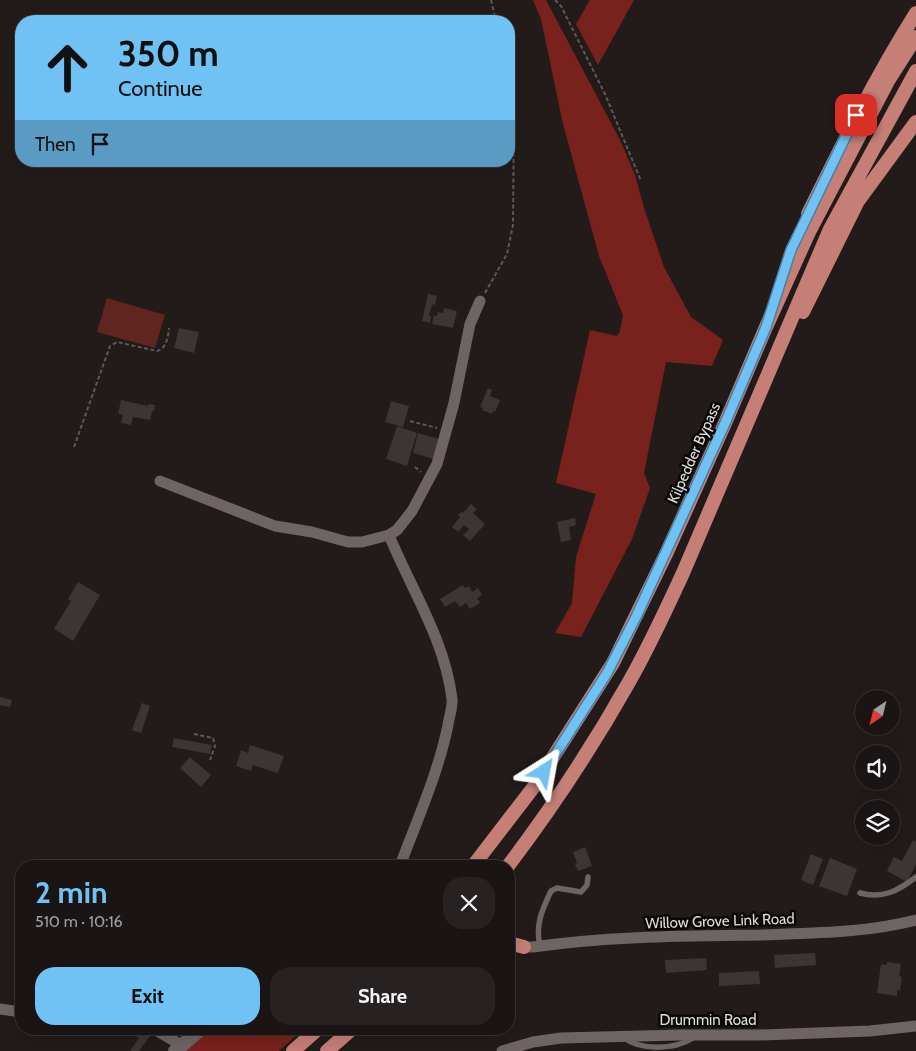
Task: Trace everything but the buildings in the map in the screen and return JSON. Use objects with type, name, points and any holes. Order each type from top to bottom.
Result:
[{"type":"highway","points":[[766,327],[791,250],[850,126],[891,52],[916,13]]},
{"type":"highway","name":"Kilpedder Bypass","points":[[478,860],[536,784],[613,663],[722,430],[809,232],[888,81],[916,37]]},
{"type":"highway","points":[[512,860],[574,773],[630,681],[683,573],[830,229],[916,72]]},
{"type":"highway","points":[[741,436],[858,202],[916,122]]},
{"type":"highway","points":[[515,944],[524,947]]},
{"type":"highway","points":[[293,1051],[311,1035]]},
{"type":"highway","points":[[327,1051],[345,1035]]},
{"type":"main road","points":[[178,1048],[194,1035]]},
{"type":"street","points":[[160,481],[275,526],[312,532],[348,542],[362,542],[389,535],[397,530],[412,511],[441,453],[470,324],[480,301]]},
{"type":"street","points":[[389,535],[428,620],[443,660],[453,701],[444,746],[403,860]]},
{"type":"street","name":"Willow Grove Link Road","points":[[524,947],[595,940],[833,933],[883,927],[916,920]]},
{"type":"street","points":[[0,1009],[15,1011]]},
{"type":"street","name":"Drummin Road","points":[[502,1051],[533,1042],[561,1038],[759,1035],[870,1031],[916,1026]]},
{"type":"street","points":[[162,1035],[178,1048]]},
{"type":"lane","points":[[540,946],[538,922],[551,891],[557,888],[581,892],[587,884],[588,877]]},
{"type":"lane","points":[[860,894],[870,896],[888,894],[905,886],[916,877]]},
{"type":"path","points":[[492,0],[495,15]]},
{"type":"path","points":[[555,0],[561,6],[605,94],[641,182]]},
{"type":"path","points":[[480,301],[507,254],[513,225],[514,167]]},
{"type":"path","points":[[74,447],[110,346],[117,342],[158,351],[167,341],[169,328]]},
{"type":"path","points":[[410,421],[447,430]]},
{"type":"path","points":[[194,734],[213,738],[214,746],[210,760]]},
{"type":"shaded area","points":[[533,0],[546,0],[620,140],[635,175],[664,267],[691,317],[723,340],[712,366],[666,362],[644,473],[650,488],[632,539],[581,637],[555,633],[572,603],[576,557],[596,494],[556,483],[590,330],[617,336],[620,331],[623,315],[599,256],[563,124],[541,19]]},
{"type":"shaded area","points":[[590,0],[634,0],[598,65],[576,24]]},
{"type":"shaded area","points":[[107,298],[165,315],[155,348],[97,332]]},
{"type":"shaded area","points":[[201,1035],[296,1035],[279,1051],[184,1051]]},
{"type":"route","points":[[544,772],[613,663],[636,617],[726,421],[766,327],[791,250],[856,115]]}]
